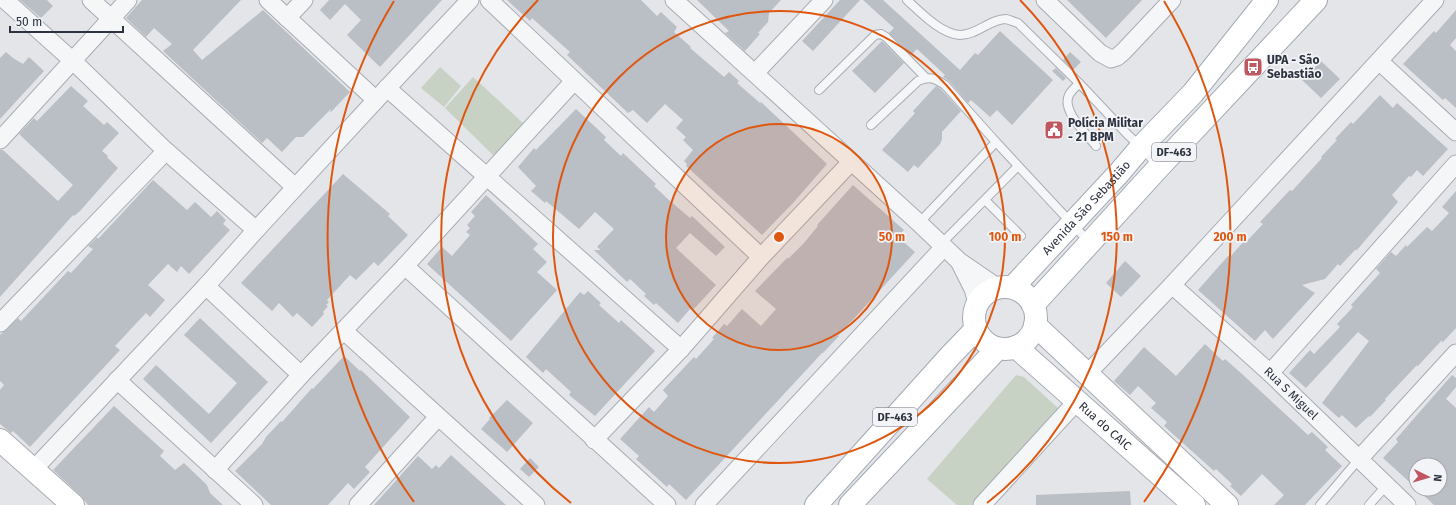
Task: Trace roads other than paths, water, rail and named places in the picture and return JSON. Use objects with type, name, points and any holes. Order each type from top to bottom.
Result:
[{"type":"main road","name":"Avenida São Sebastião","points":[[1005,287],[1072,224],[1193,93],[1267,0]]},
{"type":"main road","name":"DF-463","points":[[850,505],[1006,348],[1028,338],[1034,315],[1091,243],[1309,1]]},
{"type":"main road","name":"DF-463","points":[[977,303],[985,293],[1005,287]]},
{"type":"main road","points":[[1005,287],[1025,294],[1034,315],[1086,374],[1227,505]]},
{"type":"main road","points":[[977,303],[973,316],[975,330],[984,342],[1006,348]]},
{"type":"main road","name":"DF-463","points":[[816,505],[975,330]]},
{"type":"main road","name":"Rua do CAIC","points":[[1006,348],[1077,401],[1194,505]]},
{"type":"main road","points":[[0,440],[73,505]]},
{"type":"street","points":[[5,0],[73,61],[166,151],[256,230]]},
{"type":"street","points":[[91,0],[295,187]]},
{"type":"street","points":[[0,140],[128,0]]},
{"type":"street","points":[[268,0],[287,18],[488,176],[681,349]]},
{"type":"street","points":[[287,18],[304,0]]},
{"type":"street","points":[[33,470],[206,286],[295,187],[470,0]]},
{"type":"street","points":[[489,0],[761,257]]},
{"type":"street","points":[[674,0],[959,261],[1005,287]]},
{"type":"street","points":[[755,74],[824,0]]},
{"type":"street","points":[[1044,0],[1100,53],[1111,59],[1117,57],[1123,52],[1172,0]]},
{"type":"street","points":[[1086,374],[1172,285],[1435,0]]},
{"type":"street","points":[[1379,61],[1456,132]]},
{"type":"street","points":[[215,470],[301,375],[405,266],[574,81]]},
{"type":"street","points":[[0,324],[166,151]]},
{"type":"street","points":[[594,440],[681,349],[761,257],[851,162]]},
{"type":"street","points":[[1270,373],[1456,164]]},
{"type":"street","points":[[704,505],[942,245]]},
{"type":"street","points":[[959,261],[974,289],[977,303]]},
{"type":"street","points":[[405,266],[667,505]]},
{"type":"street","name":"Rua S Miguel","points":[[1172,285],[1270,373],[1407,505]]},
{"type":"street","points":[[206,286],[301,375]]},
{"type":"street","points":[[344,331],[536,505]]},
{"type":"street","points":[[1359,459],[1453,363]]},
{"type":"street","points":[[117,380],[254,505]]},
{"type":"street","points":[[982,505],[1077,401]]},
{"type":"street","points":[[358,505],[438,417]]},
{"type":"lane","points":[[907,0],[946,31],[959,35],[970,34],[999,20],[1008,19],[1018,23],[1079,83],[1160,167]]},
{"type":"lane","points":[[819,90],[875,35],[881,34],[886,37],[926,78]]},
{"type":"lane","points":[[871,125],[918,81],[926,78],[935,79],[946,85],[1018,166],[1091,243]]},
{"type":"lane","points":[[1079,83],[1068,96],[1067,104],[1069,112],[1096,146]]},
{"type":"lane","points":[[919,223],[996,142]]},
{"type":"lane","points":[[942,245],[1018,166]]},
{"type":"lane","points":[[984,200],[1021,236]]},
{"type":"lane","points":[[1320,505],[1359,459]]},
{"type":"lane","points":[[1369,505],[1386,486]]},
{"type":"place","name":"UPA - São Sebastião","points":[[1253,67]]},
{"type":"place","name":"Polícia Militar - 21 BPM","points":[[1054,130]]}]
